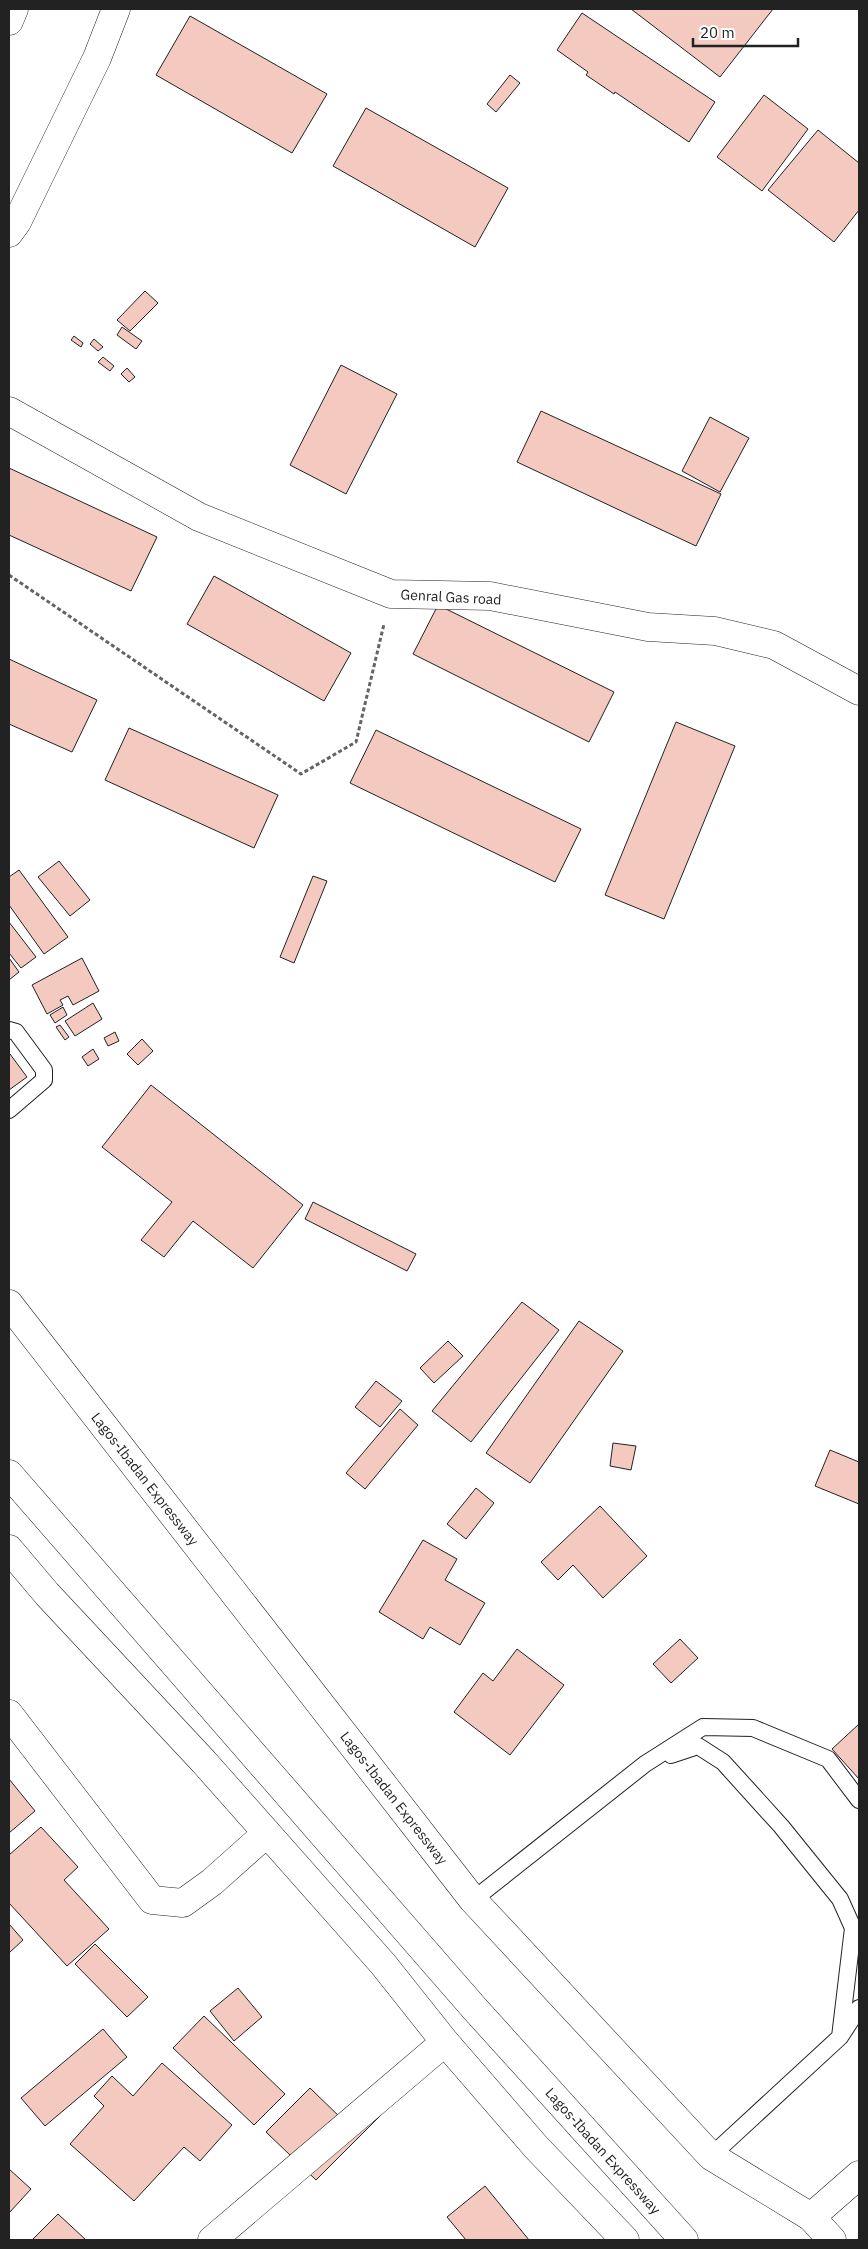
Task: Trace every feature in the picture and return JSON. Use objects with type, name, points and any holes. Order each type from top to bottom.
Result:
[{"type":"main road","points":[[9,21],[14,9]]},
{"type":"main road","points":[[9,233],[92,67],[116,9]]},
{"type":"main road","name":"Genral Gas road","points":[[9,411],[199,517],[391,594],[490,596],[648,627],[716,631],[774,645],[859,690]]},
{"type":"main road","name":"Lagos-Ibadan Expressway","points":[[9,1304],[474,1900],[712,2156],[811,2217],[832,2240]]},
{"type":"main road","name":"Lagos-Ibadan Expressway","points":[[9,1474],[475,2009],[684,2240]]},
{"type":"main road","points":[[9,1549],[47,1594],[204,1762],[267,1833],[382,1964],[444,2042],[536,2147],[625,2240]]},
{"type":"main road","points":[[9,1714],[152,1900],[183,1903],[212,1882],[267,1833]]},
{"type":"main road","points":[[212,2240],[444,2042]]},
{"type":"main road","points":[[811,2217],[859,2175]]},
{"type":"lane","points":[[9,1030],[16,1032],[44,1070],[44,1080],[9,1110]]},
{"type":"lane","points":[[474,1900],[645,1764],[703,1727],[753,1728],[828,1759],[859,1800]]},
{"type":"lane","points":[[645,1764],[698,1746],[723,1762],[781,1826],[840,1899],[853,1928],[840,2037]]},
{"type":"lane","points":[[712,2156],[840,2037],[859,2008]]},
{"type":"path","points":[[9,575],[301,774],[356,742],[391,594]]},
{"type":"building","points":[[631,9],[773,9],[720,77]]},
{"type":"building","points":[[582,13],[715,102],[689,142],[615,92],[614,94],[586,75],[588,72],[557,50]]},
{"type":"building","points":[[190,16],[327,94],[292,153],[156,75]]},
{"type":"building","points":[[510,75],[520,83],[496,112],[487,104]]},
{"type":"building","points":[[764,95],[808,129],[762,191],[717,157]]},
{"type":"building","points":[[366,108],[508,188],[475,247],[333,166]]},
{"type":"building","points":[[818,130],[859,163],[859,210],[834,242],[768,190]]},
{"type":"building","points":[[145,291],[158,303],[130,331],[117,320]]},
{"type":"building","points":[[122,327],[142,341],[136,349],[117,335]]},
{"type":"building","points":[[74,336],[83,343],[81,347],[71,340]]},
{"type":"building","points":[[94,339],[103,347],[98,351],[90,344]]},
{"type":"building","points":[[103,357],[114,366],[110,371],[98,362]]},
{"type":"building","points":[[341,365],[397,394],[346,494],[290,465]]},
{"type":"building","points":[[127,368],[135,377],[129,382],[121,374]]},
{"type":"building","points":[[541,411],[721,494],[696,546],[517,462]]},
{"type":"building","points":[[710,417],[749,438],[720,492],[682,471]]},
{"type":"building","points":[[9,468],[157,537],[131,591],[9,535]]},
{"type":"building","points":[[214,576],[351,653],[324,701],[187,624]]},
{"type":"building","points":[[438,605],[614,692],[589,742],[413,654]]},
{"type":"building","points":[[9,659],[97,700],[72,752],[9,724]]},
{"type":"building","points":[[676,722],[735,746],[664,919],[605,895]]},
{"type":"building","points":[[129,728],[278,795],[254,848],[105,780]]},
{"type":"building","points":[[376,730],[581,829],[555,882],[350,783]]},
{"type":"building","points":[[59,861],[90,900],[70,916],[38,877]]},
{"type":"building","points":[[19,870],[68,937],[44,954],[9,905],[9,877]]},
{"type":"building","points":[[313,876],[327,881],[294,963],[280,957]]},
{"type":"building","points":[[9,922],[36,957],[21,968],[9,953]]},
{"type":"building","points":[[9,958],[19,972],[9,980]]},
{"type":"building","points":[[82,958],[99,991],[73,1005],[68,996],[60,1000],[63,1005],[47,1014],[32,985]]},
{"type":"building","points":[[93,1003],[102,1019],[75,1036],[65,1021]]},
{"type":"building","points":[[63,1007],[67,1015],[55,1023],[50,1015]]},
{"type":"building","points":[[60,1025],[69,1037],[65,1040],[56,1027]]},
{"type":"building","points":[[115,1032],[119,1041],[108,1046],[104,1038]]},
{"type":"building","points":[[142,1039],[153,1051],[138,1065],[127,1054]]},
{"type":"building","points":[[93,1049],[99,1059],[88,1066],[82,1057]]},
{"type":"building","points":[[10,1054],[27,1077],[9,1090],[9,1056]]},
{"type":"building","points":[[151,1085],[303,1205],[253,1268],[193,1221],[164,1257],[141,1240],[172,1202],[102,1147]]},
{"type":"building","points":[[313,1202],[416,1254],[407,1271],[305,1219]]},
{"type":"building","points":[[522,1302],[559,1330],[471,1442],[432,1411]]},
{"type":"building","points":[[579,1321],[623,1351],[530,1483],[486,1453]]},
{"type":"building","points":[[448,1341],[463,1356],[434,1383],[420,1368]]},
{"type":"building","points":[[376,1381],[402,1401],[380,1427],[355,1407]]},
{"type":"building","points":[[400,1409],[418,1425],[365,1489],[346,1473]]},
{"type":"building","points":[[613,1443],[636,1446],[631,1470],[610,1466]]},
{"type":"building","points":[[830,1450],[859,1462],[859,1504],[815,1486]]},
{"type":"building","points":[[476,1488],[494,1503],[466,1539],[447,1524]]},
{"type":"building","points":[[600,1506],[647,1556],[603,1598],[573,1565],[558,1580],[541,1562]]},
{"type":"building","points":[[423,1540],[457,1559],[445,1580],[485,1603],[460,1645],[430,1627],[423,1639],[379,1612]]},
{"type":"building","points":[[680,1639],[698,1658],[671,1683],[653,1664]]},
{"type":"building","points":[[517,1649],[564,1685],[510,1755],[454,1712],[483,1673],[493,1681]]},
{"type":"building","points":[[859,1724],[859,1779],[832,1749]]},
{"type":"building","points":[[9,1779],[35,1811],[9,1833]]},
{"type":"building","points":[[41,1827],[78,1867],[64,1880],[109,1929],[67,1966],[9,1903],[9,1855]]},
{"type":"building","points":[[9,1924],[23,1940],[9,1953]]},
{"type":"building","points":[[95,1944],[148,1997],[127,2017],[75,1964]]},
{"type":"building","points":[[238,1988],[262,2017],[234,2041],[210,2011]]},
{"type":"building","points":[[204,2016],[285,2094],[254,2125],[173,2048]]},
{"type":"building","points":[[103,2029],[127,2057],[45,2126],[21,2098]]},
{"type":"building","points":[[162,2063],[232,2125],[200,2161],[184,2147],[134,2201],[70,2144],[104,2106],[94,2096],[112,2076],[133,2096]]},
{"type":"building","points":[[310,2088],[344,2121],[383,2113],[316,2180],[266,2132]]},
{"type":"building","points":[[9,2169],[31,2189],[9,2213]]},
{"type":"building","points":[[485,2186],[529,2240],[466,2240],[447,2217]]},
{"type":"building","points":[[58,2214],[86,2240],[32,2240]]}]
